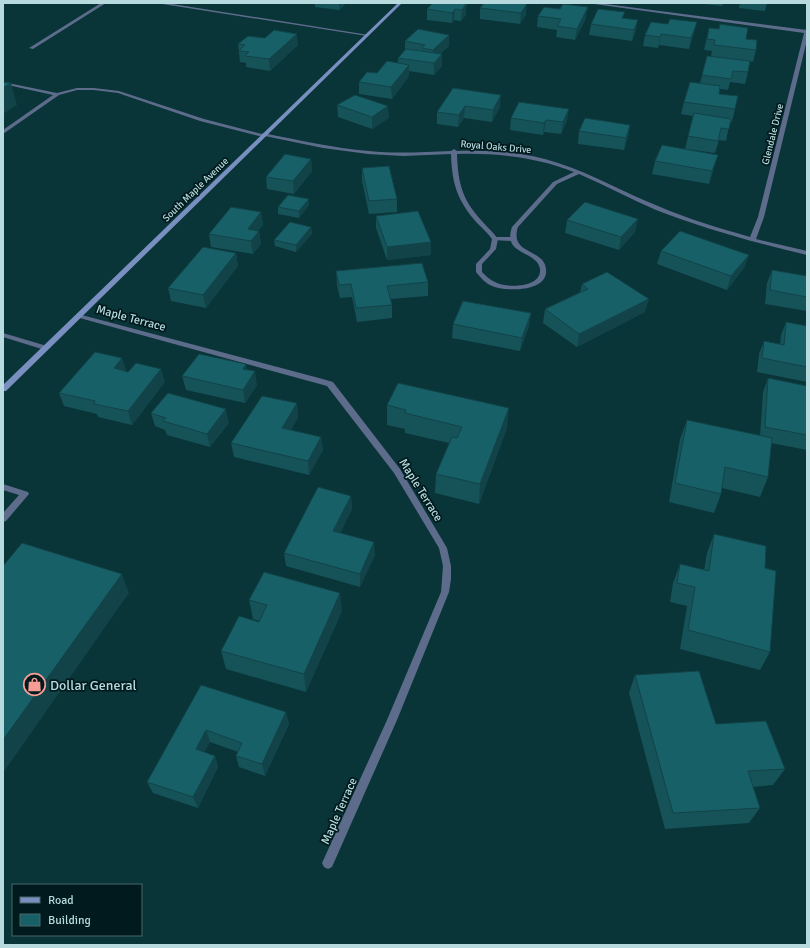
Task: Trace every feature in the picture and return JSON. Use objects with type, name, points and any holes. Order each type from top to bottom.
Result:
[{"type":"main road","name":"South Maple Avenue","points":[[3,389],[263,134],[400,3]]},
{"type":"street","points":[[31,48],[104,3]]},
{"type":"street","points":[[158,3],[367,35]]},
{"type":"street","points":[[589,3],[807,32]]},
{"type":"street","name":"Glendale Drive","points":[[752,240],[761,217],[807,32]]},
{"type":"street","points":[[3,83],[57,94]]},
{"type":"street","name":"Royal Oaks Drive","points":[[57,94],[77,89],[94,89],[119,92],[202,120],[263,134],[368,153],[398,154],[454,152],[515,154],[539,159],[579,172],[656,208],[752,240],[807,253]]},
{"type":"street","points":[[3,132],[57,94]]},
{"type":"street","points":[[454,152],[455,180],[459,195],[469,210],[491,232],[495,239],[493,249],[479,264],[479,272],[482,277],[494,285],[508,288],[526,286],[535,283],[542,277],[543,270],[541,264],[516,246],[512,239],[515,227],[555,183],[579,172]]},
{"type":"street","points":[[495,239],[512,239]]},
{"type":"street","name":"Maple Terrace","points":[[78,316],[320,380],[330,384],[397,471],[443,548],[447,566],[445,592],[392,720],[328,863]]},
{"type":"street","points":[[3,335],[45,348]]},
{"type":"street","points":[[3,487],[25,494],[3,519]]},
{"type":"building","points":[[433,3],[466,4],[462,10],[455,9],[452,13],[427,9]]},
{"type":"building","points":[[484,3],[527,4],[521,13],[480,8]]},
{"type":"building","points":[[563,4],[588,7],[577,29],[557,26],[561,19],[538,16],[544,7],[560,9]]},
{"type":"building","points":[[598,9],[625,12],[622,18],[638,20],[634,30],[591,24]]},
{"type":"building","points":[[670,19],[697,22],[691,38],[661,34],[660,37],[645,35],[651,22],[668,24]]},
{"type":"building","points":[[720,24],[748,28],[746,39],[757,40],[756,50],[714,45],[715,40],[707,39],[709,28],[719,29]]},
{"type":"building","points":[[418,29],[449,35],[433,50],[422,48],[425,45],[405,41]]},
{"type":"building","points":[[274,30],[297,34],[269,59],[245,56],[249,52],[239,51],[245,45],[238,44],[248,36],[265,38]]},
{"type":"building","points":[[406,49],[442,54],[434,63],[398,58]]},
{"type":"building","points":[[707,56],[750,61],[748,72],[733,71],[731,79],[702,75]]},
{"type":"building","points":[[387,61],[409,65],[391,87],[359,82],[367,72],[377,73]]},
{"type":"building","points":[[3,82],[11,83],[3,88]]},
{"type":"building","points":[[690,82],[720,86],[719,94],[738,96],[735,109],[684,102]]},
{"type":"building","points":[[453,88],[501,95],[493,110],[465,106],[459,115],[437,112]]},
{"type":"building","points":[[355,95],[388,106],[372,117],[337,105]]},
{"type":"building","points":[[519,102],[569,109],[563,122],[546,120],[544,123],[511,118]]},
{"type":"building","points":[[694,113],[731,119],[729,129],[721,128],[718,141],[688,136]]},
{"type":"building","points":[[585,118],[630,125],[626,138],[579,131]]},
{"type":"building","points":[[662,145],[718,155],[712,171],[655,161]]},
{"type":"building","points":[[285,154],[311,159],[293,181],[266,177]]},
{"type":"building","points":[[389,166],[397,199],[369,201],[362,168]]},
{"type":"building","points":[[288,195],[309,199],[299,211],[278,207]]},
{"type":"building","points":[[585,202],[638,219],[621,237],[567,220]]},
{"type":"building","points":[[231,207],[261,212],[248,229],[259,231],[251,241],[209,234]]},
{"type":"building","points":[[418,211],[431,242],[387,247],[376,216]]},
{"type":"building","points":[[290,222],[311,227],[296,245],[274,240]]},
{"type":"building","points":[[680,231],[749,255],[731,276],[661,251]]},
{"type":"building","points":[[203,247],[236,253],[203,295],[168,288]]},
{"type":"building","points":[[422,263],[428,282],[387,286],[392,305],[356,308],[351,284],[339,285],[336,271]]},
{"type":"building","points":[[772,270],[807,276],[807,297],[770,290]]},
{"type":"building","points":[[607,272],[649,299],[579,334],[545,309],[588,289],[582,284]]},
{"type":"building","points":[[463,301],[531,313],[522,338],[453,324]]},
{"type":"building","points":[[786,322],[807,326],[807,367],[762,358],[764,341],[784,345]]},
{"type":"building","points":[[95,352],[122,358],[114,368],[128,372],[136,363],[161,369],[128,411],[94,404],[95,401],[59,393]]},
{"type":"building","points":[[199,354],[246,364],[243,369],[255,371],[243,390],[182,376]]},
{"type":"building","points":[[768,378],[807,386],[807,435],[765,427]]},
{"type":"building","points":[[398,383],[509,408],[480,484],[436,474],[452,437],[457,438],[462,427],[405,413],[406,410],[387,405]]},
{"type":"building","points":[[168,393],[226,409],[207,434],[163,421],[166,418],[151,413]]},
{"type":"building","points":[[262,396],[297,403],[282,428],[321,437],[308,461],[231,443]]},
{"type":"building","points":[[687,420],[772,438],[768,477],[725,467],[721,494],[675,483]]},
{"type":"building","points":[[318,487],[351,496],[333,531],[374,542],[360,574],[284,553]]},
{"type":"building","points":[[714,534],[766,546],[765,568],[776,571],[770,652],[688,630],[695,587],[677,583],[680,564],[709,571]]},
{"type":"building","name":"Dollar General","points":[[22,543],[122,574],[3,740],[3,566]]},
{"type":"building","points":[[264,572],[340,593],[304,674],[221,651],[239,616],[259,622],[267,605],[249,600]]},
{"type":"building","points":[[699,671],[716,724],[766,721],[785,769],[748,771],[760,808],[673,813],[635,675]]},
{"type":"building","points":[[201,685],[286,712],[262,764],[236,756],[242,743],[206,730],[196,749],[215,756],[193,797],[147,782]]},
{"type":"place","name":"Dollar General","points":[[34,685]]}]
